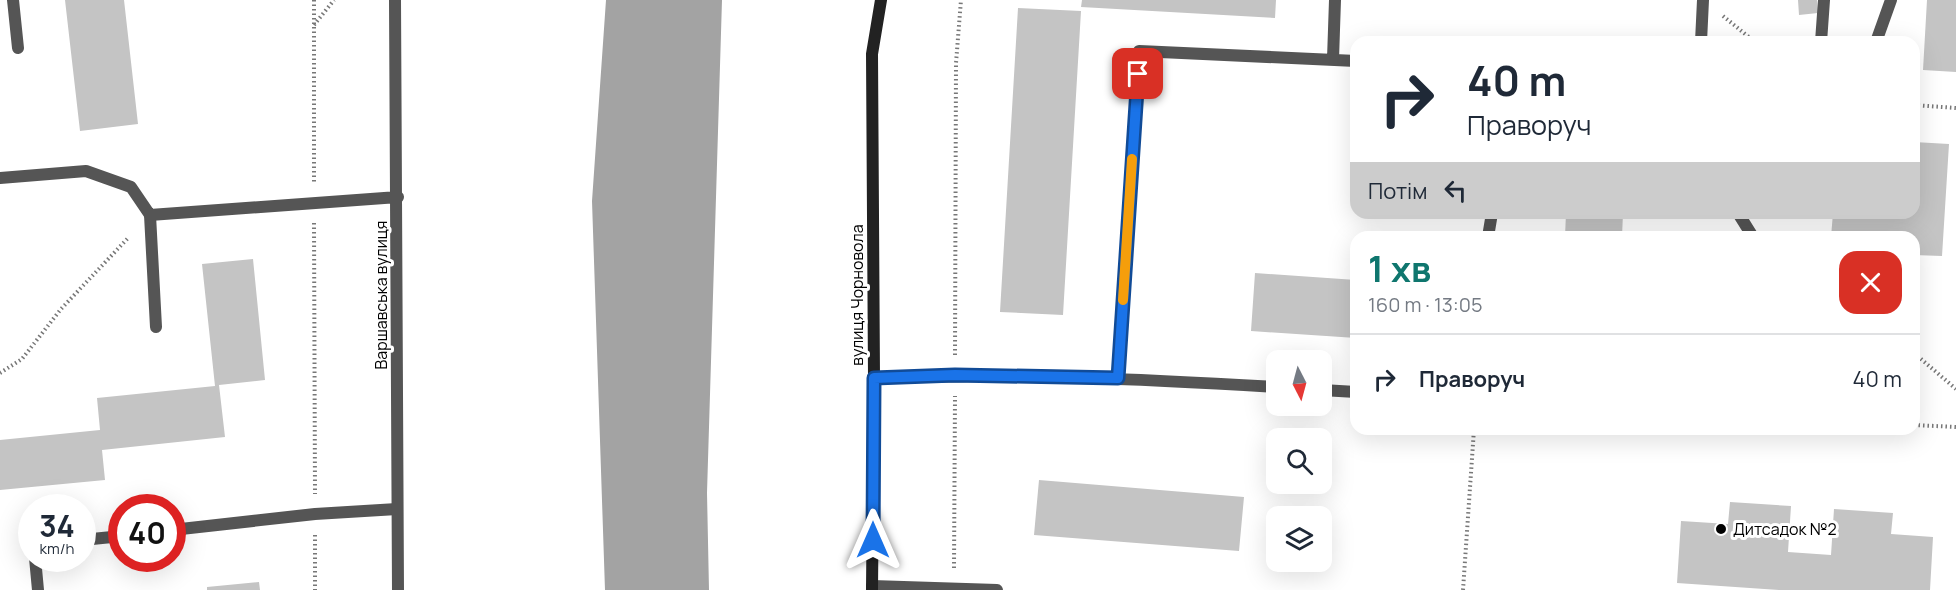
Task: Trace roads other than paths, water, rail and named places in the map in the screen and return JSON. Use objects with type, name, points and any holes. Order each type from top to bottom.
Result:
[{"type":"street","points":[[13,0],[18,48]]},
{"type":"street","name":"Варшавська вулиця","points":[[395,0],[398,197],[398,590]]},
{"type":"street","name":"вулиця Чорновола","points":[[872,588],[874,378],[872,54],[881,0]]},
{"type":"street","points":[[1333,59],[1335,0]]},
{"type":"street","points":[[1701,36],[1703,0]]},
{"type":"street","points":[[1821,36],[1824,0]]},
{"type":"street","points":[[1878,36],[1891,0]]},
{"type":"street","points":[[1118,378],[1139,51],[1350,60]]},
{"type":"street","points":[[0,178],[86,171],[131,187],[150,215],[156,327]]},
{"type":"street","points":[[150,215],[398,197]]},
{"type":"street","points":[[874,378],[955,375],[1118,378],[1266,386]]},
{"type":"street","points":[[1332,391],[1350,392]]},
{"type":"street","points":[[186,528],[315,514],[397,509]]},
{"type":"street","points":[[36,572],[38,590]]},
{"type":"street","points":[[872,588],[997,590]]},
{"type":"place","name":"Дитсадок №2","points":[[1721,529]]}]
